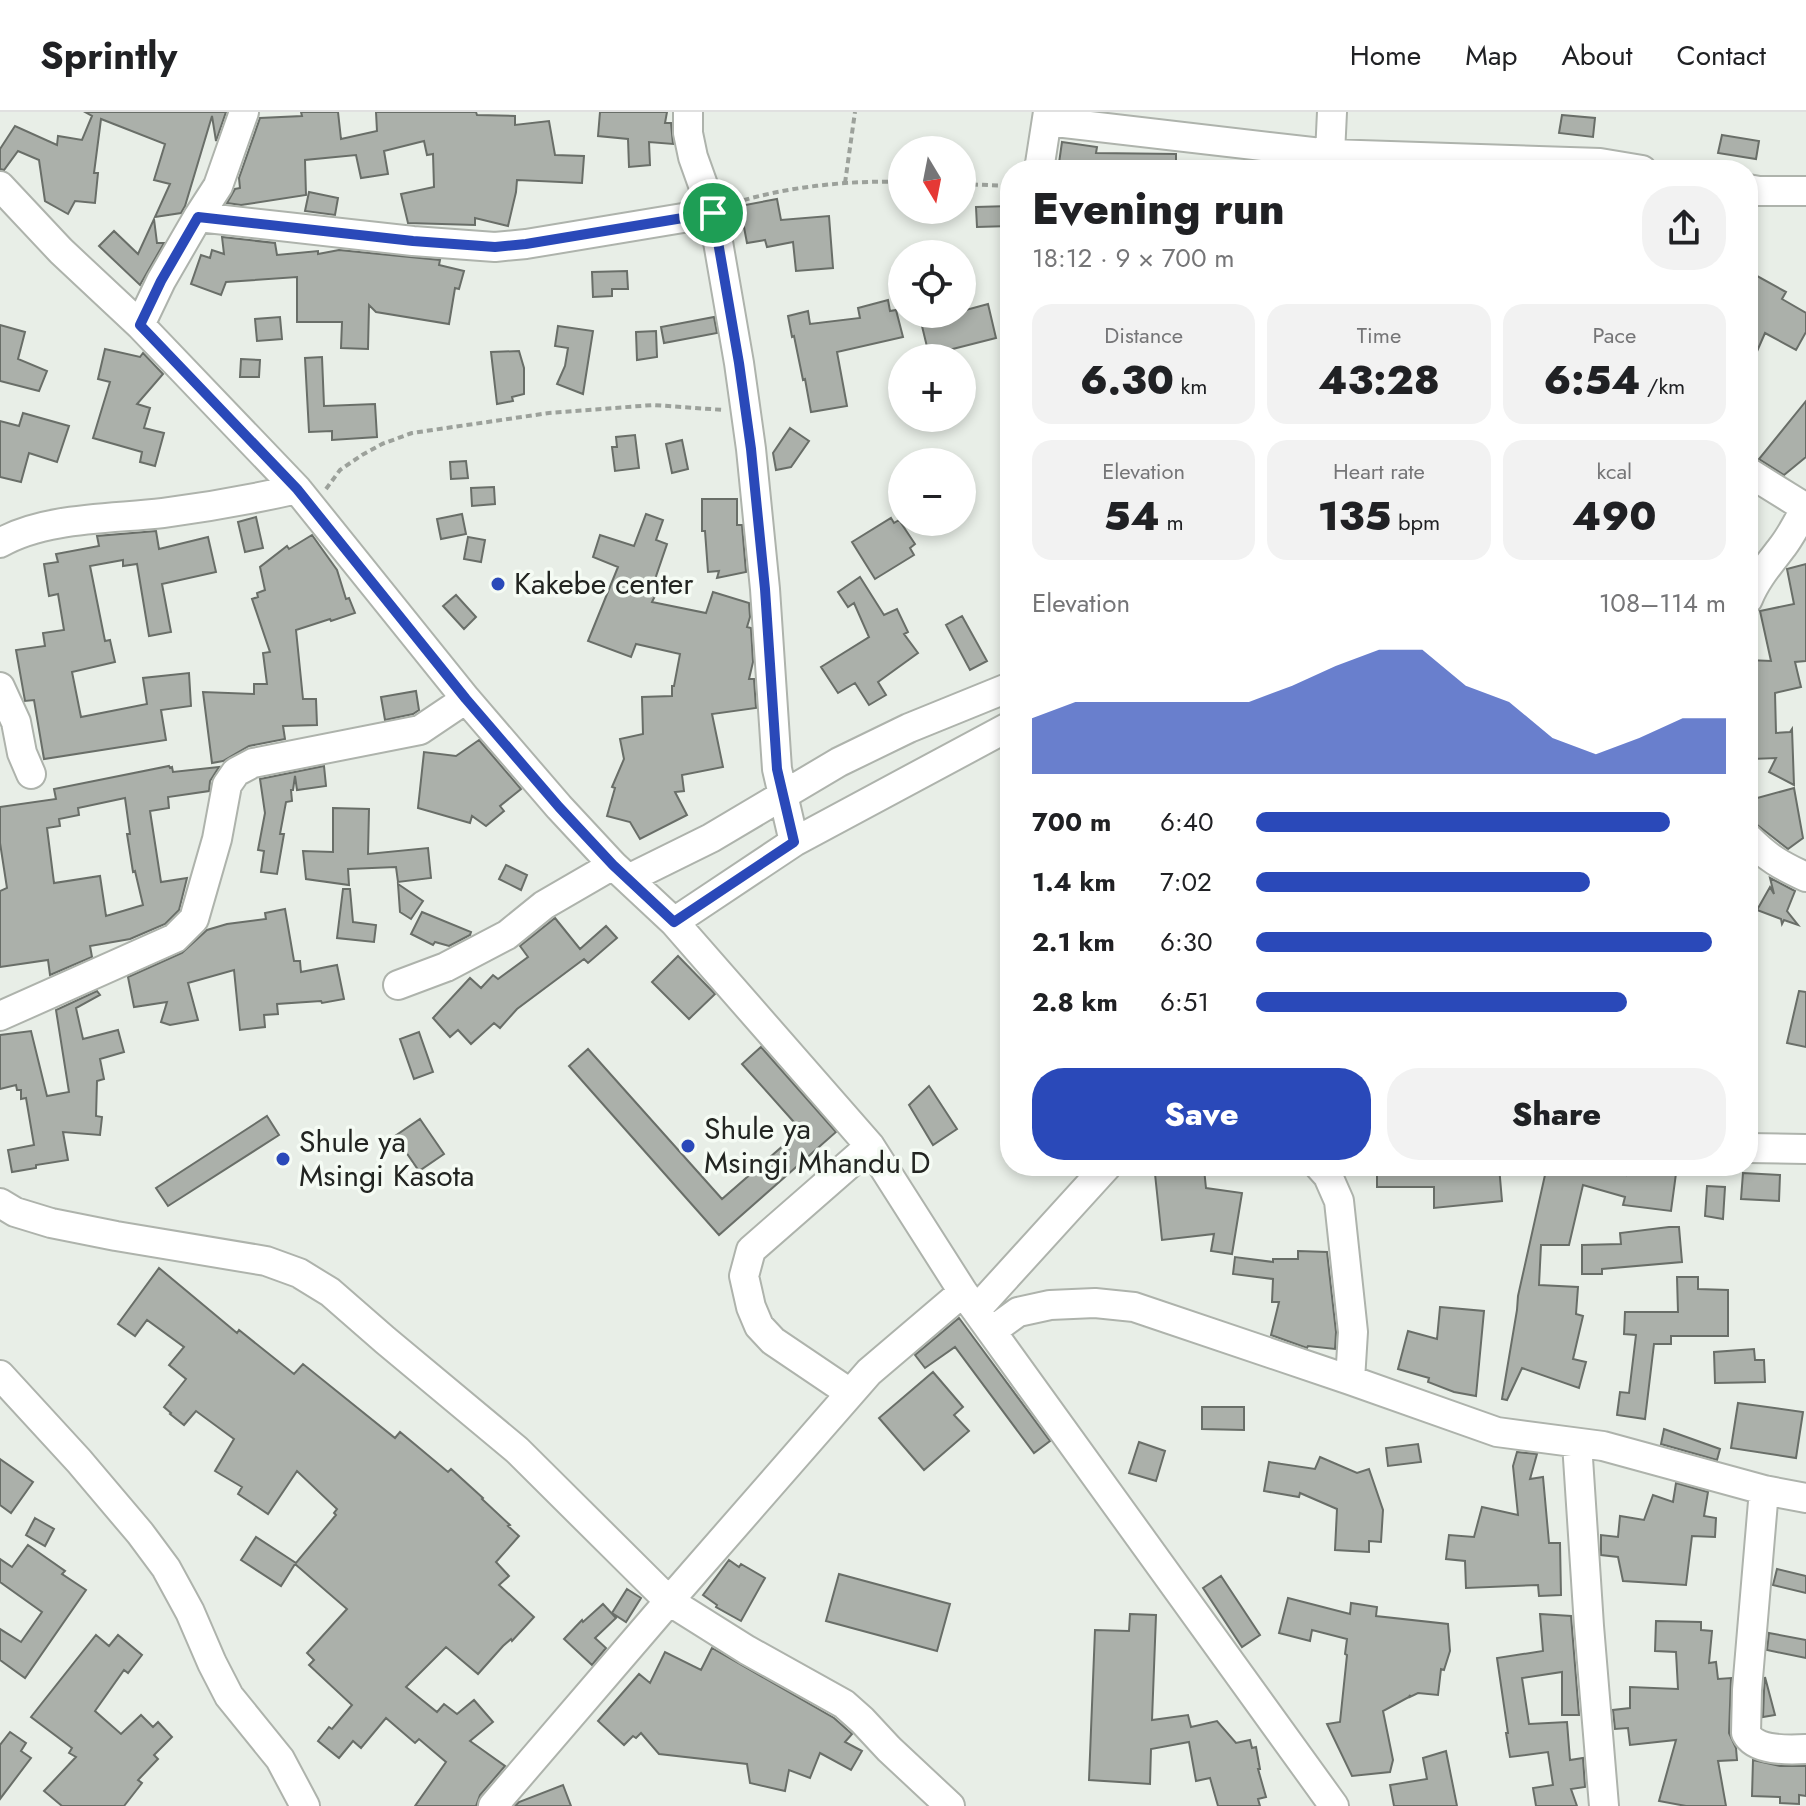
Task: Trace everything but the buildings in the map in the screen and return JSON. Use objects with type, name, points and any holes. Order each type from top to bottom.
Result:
[{"type":"street","points":[[140,325],[161,281],[218,186],[244,112]]},
{"type":"street","points":[[688,112],[693,157],[713,212],[739,363],[765,589],[777,769],[794,842]]},
{"type":"street","points":[[1330,154],[1332,112]]},
{"type":"street","points":[[1041,160],[1048,117],[1365,160]]},
{"type":"street","points":[[1452,160],[1539,160]]},
{"type":"street","points":[[0,186],[61,251],[140,325],[305,498],[466,699],[559,807],[620,872],[674,922],[870,1146],[977,1311],[1334,1806]]},
{"type":"street","points":[[1758,191],[1806,191]]},
{"type":"street","points":[[198,217],[495,247],[713,212]]},
{"type":"street","points":[[1758,478],[1806,508],[1758,580]]},
{"type":"street","points":[[0,543],[23,531],[87,520],[305,498]]},
{"type":"street","points":[[0,687],[16,722],[22,753],[31,774]]},
{"type":"street","points":[[398,985],[446,967],[507,935],[544,905],[711,838],[839,762],[909,728],[1000,691]]},
{"type":"street","points":[[0,1016],[175,938],[194,919],[217,839],[227,785],[236,772],[253,763],[420,730],[466,699]]},
{"type":"street","points":[[674,922],[794,842],[1000,731]]},
{"type":"street","points":[[1758,848],[1781,866],[1806,877]]},
{"type":"street","points":[[850,1393],[773,1341],[759,1326],[744,1276],[751,1250],[870,1146]]},
{"type":"street","points":[[1758,1148],[1806,1149]]},
{"type":"street","points":[[493,1806],[869,1372],[977,1311],[1098,1176]]},
{"type":"street","points":[[1328,1176],[1339,1201],[1353,1332],[1350,1380]]},
{"type":"street","points":[[0,1203],[15,1212],[51,1223],[266,1261],[299,1273],[330,1292],[517,1450],[669,1601],[747,1650],[844,1704],[950,1806]]},
{"type":"street","points":[[977,1311],[1018,1312],[1050,1305],[1095,1303],[1134,1307],[1497,1432],[1603,1446],[1764,1490],[1806,1498]]},
{"type":"street","points":[[0,1375],[79,1461],[166,1568],[229,1696],[280,1759],[305,1806]]},
{"type":"street","points":[[1577,1443],[1604,1806]]},
{"type":"street","points":[[1764,1490],[1746,1733],[1748,1739],[1767,1746],[1806,1749]]},
{"type":"path","points":[[845,183],[855,112]]},
{"type":"path","points":[[713,212],[756,196],[845,183],[888,182]]},
{"type":"path","points":[[976,185],[1000,186]]},
{"type":"path","points":[[305,498],[340,470],[382,444],[412,433],[549,413],[653,405],[745,411]]},
{"type":"place","name":"Kakebe center","points":[[498,584]]},
{"type":"place","name":"Shule ya Msingi Mhandu D","points":[[688,1146]]},
{"type":"place","name":"Shule ya Msingi Kasota","points":[[283,1159]]},
{"type":"route","points":[[713,213],[751,449],[765,589],[777,769],[794,842],[674,922],[613,865],[559,807],[466,699],[297,489],[140,325],[198,217],[319,232],[495,247],[713,213]]}]
